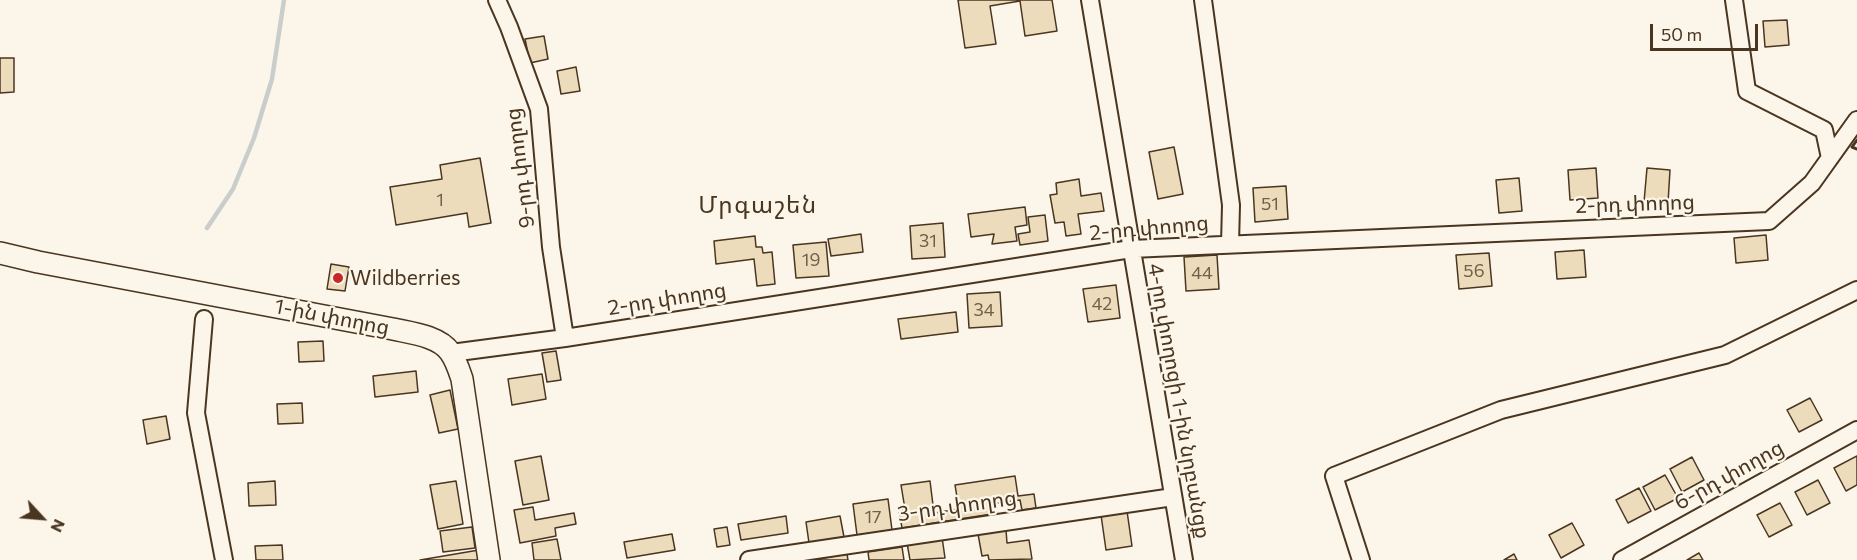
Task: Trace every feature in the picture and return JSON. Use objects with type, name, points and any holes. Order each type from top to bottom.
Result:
[{"type":"main road","name":"1-ին փողոց","points":[[0,253],[393,328],[424,337],[445,347],[451,353]]},
{"type":"main road","points":[[451,353],[462,379],[489,560]]},
{"type":"street","name":"9-րդ փողոց","points":[[496,0],[510,27],[539,109],[551,247],[565,338]]},
{"type":"street","name":"4-րդ փողոցի 1-ին նրբանցք","points":[[1090,0],[1184,560]]},
{"type":"street","points":[[1203,0],[1231,205],[1230,244]]},
{"type":"street","points":[[1734,0],[1747,91],[1824,130],[1830,158]]},
{"type":"street","name":"2-րդ փողոց","points":[[451,353],[565,338],[1131,249],[1769,221],[1812,183],[1857,120]]},
{"type":"street","points":[[1361,560],[1334,476],[1501,410],[1725,355],[1857,290]]},
{"type":"street","points":[[204,319],[196,413],[224,560]]},
{"type":"street","name":"6-րդ փողոց","points":[[1622,560],[1857,430]]},
{"type":"street","name":"3-րդ փողոց","points":[[749,560],[1173,497]]},
{"type":"building","points":[[958,0],[1052,0],[1057,31],[1025,36],[1020,1],[990,6],[996,44],[965,48]]},
{"type":"building","points":[[1787,20],[1789,45],[1765,47],[1763,21]]},
{"type":"building","points":[[544,36],[548,59],[530,63],[525,39]]},
{"type":"building","points":[[0,58],[14,58],[14,92],[0,93]]},
{"type":"building","points":[[576,67],[580,91],[561,94],[557,71]]},
{"type":"building","points":[[1174,147],[1183,194],[1158,199],[1149,152]]},
{"type":"building","points":[[480,158],[491,223],[469,227],[467,213],[396,225],[390,187],[442,179],[440,165]]},
{"type":"building","points":[[1596,168],[1598,198],[1570,200],[1568,170]]},
{"type":"building","points":[[1647,168],[1670,170],[1668,203],[1644,202]]},
{"type":"building","points":[[1519,178],[1522,211],[1499,213],[1496,180]]},
{"type":"building","points":[[1079,179],[1081,196],[1101,193],[1104,211],[1078,214],[1081,234],[1066,236],[1064,222],[1055,223],[1050,195],[1057,194],[1056,183]]},
{"type":"building","points":[[1286,186],[1288,219],[1255,222],[1253,188]]},
{"type":"building","points":[[1025,207],[1027,225],[1015,227],[1017,241],[992,244],[994,234],[971,237],[968,214]]},
{"type":"building","points":[[1045,215],[1048,241],[1020,245],[1018,234],[1030,232],[1028,217]]},
{"type":"building","points":[[943,223],[945,257],[912,259],[910,226]]},
{"type":"building","points":[[861,234],[863,252],[831,256],[828,239]]},
{"type":"building","points":[[1766,235],[1768,260],[1736,263],[1734,238]]},
{"type":"building","points":[[755,236],[756,247],[762,247],[763,253],[772,252],[775,284],[757,286],[754,259],[716,264],[714,241]]},
{"type":"building","points":[[826,242],[829,276],[796,278],[793,245]]},
{"type":"building","points":[[1584,250],[1586,277],[1557,279],[1555,252]]},
{"type":"building","points":[[1489,253],[1492,286],[1459,289],[1456,255]]},
{"type":"building","points":[[1217,255],[1219,289],[1186,291],[1184,257]]},
{"type":"building","name":"Wildberries","points":[[331,264],[349,267],[345,291],[327,289]]},
{"type":"building","points":[[1116,285],[1120,318],[1088,322],[1083,289]]},
{"type":"building","points":[[1000,292],[1002,326],[969,328],[967,294]]},
{"type":"building","points":[[956,312],[958,332],[901,339],[898,319]]},
{"type":"building","points":[[323,341],[324,361],[299,362],[298,342]]},
{"type":"building","points":[[556,351],[561,380],[547,382],[542,353]]},
{"type":"building","points":[[416,371],[418,392],[375,397],[373,376]]},
{"type":"building","points":[[542,374],[546,399],[512,405],[508,379]]},
{"type":"building","points":[[450,390],[458,429],[439,433],[430,395]]},
{"type":"building","points":[[1810,398],[1822,420],[1799,432],[1787,410]]},
{"type":"building","points":[[302,403],[303,423],[278,424],[277,404]]},
{"type":"building","points":[[166,416],[170,439],[147,444],[143,420]]},
{"type":"building","points":[[541,456],[549,500],[523,505],[515,461]]},
{"type":"building","points":[[1857,456],[1857,485],[1846,491],[1834,468]]},
{"type":"building","points":[[1692,457],[1704,480],[1682,492],[1670,469]]},
{"type":"building","points":[[1665,475],[1678,498],[1655,510],[1643,487]]},
{"type":"building","points":[[1015,476],[1018,496],[1034,494],[1036,508],[1022,510],[1020,500],[991,504],[992,514],[902,528],[899,510],[905,509],[901,485],[930,481],[934,513],[959,509],[955,485]]},
{"type":"building","points":[[1818,480],[1830,503],[1807,515],[1795,492]]},
{"type":"building","points":[[275,481],[276,505],[249,506],[248,483]]},
{"type":"building","points":[[456,481],[463,524],[438,529],[430,485]]},
{"type":"building","points":[[1639,488],[1651,511],[1628,523],[1616,500]]},
{"type":"building","points":[[888,499],[892,530],[857,535],[853,504]]},
{"type":"building","points":[[1780,503],[1792,525],[1769,537],[1757,515]]},
{"type":"building","points":[[533,507],[535,520],[574,513],[576,524],[555,528],[556,536],[520,543],[514,510]]},
{"type":"building","points":[[1127,511],[1132,546],[1106,550],[1101,515]]},
{"type":"building","points":[[786,516],[788,533],[741,540],[738,524]]},
{"type":"building","points":[[840,516],[844,537],[809,543],[806,522]]},
{"type":"building","points":[[1572,523],[1584,545],[1561,558],[1549,535]]},
{"type":"building","points":[[472,527],[475,548],[443,552],[440,531]]},
{"type":"building","points":[[727,527],[730,545],[717,547],[714,529]]},
{"type":"building","points":[[1006,530],[1007,543],[1029,540],[1032,559],[989,560],[988,555],[982,556],[978,534]]},
{"type":"building","points":[[672,534],[675,550],[627,558],[624,542]]},
{"type":"building","points":[[942,537],[945,558],[910,560],[907,543]]},
{"type":"building","points":[[557,539],[561,560],[534,560],[532,543]]},
{"type":"building","points":[[282,545],[283,560],[256,560],[255,546]]},
{"type":"building","points":[[902,547],[904,560],[869,560],[868,552]]},
{"type":"building","points":[[479,550],[481,560],[420,560]]},
{"type":"building","points":[[1699,553],[1703,560],[1687,560]]},
{"type":"building","points":[[847,554],[848,560],[812,560]]},
{"type":"building","points":[[1514,554],[1517,560],[1504,560]]},
{"type":"waterway","points":[[207,228],[233,189],[254,138],[272,79],[284,0]]},
{"type":"wall","points":[[1857,140],[1852,147],[1857,149]]},
{"type":"place","name":"Wildberries","points":[[338,278]]},
{"type":"district","name":"Մրգաշեն","points":[[758,205]]}]
